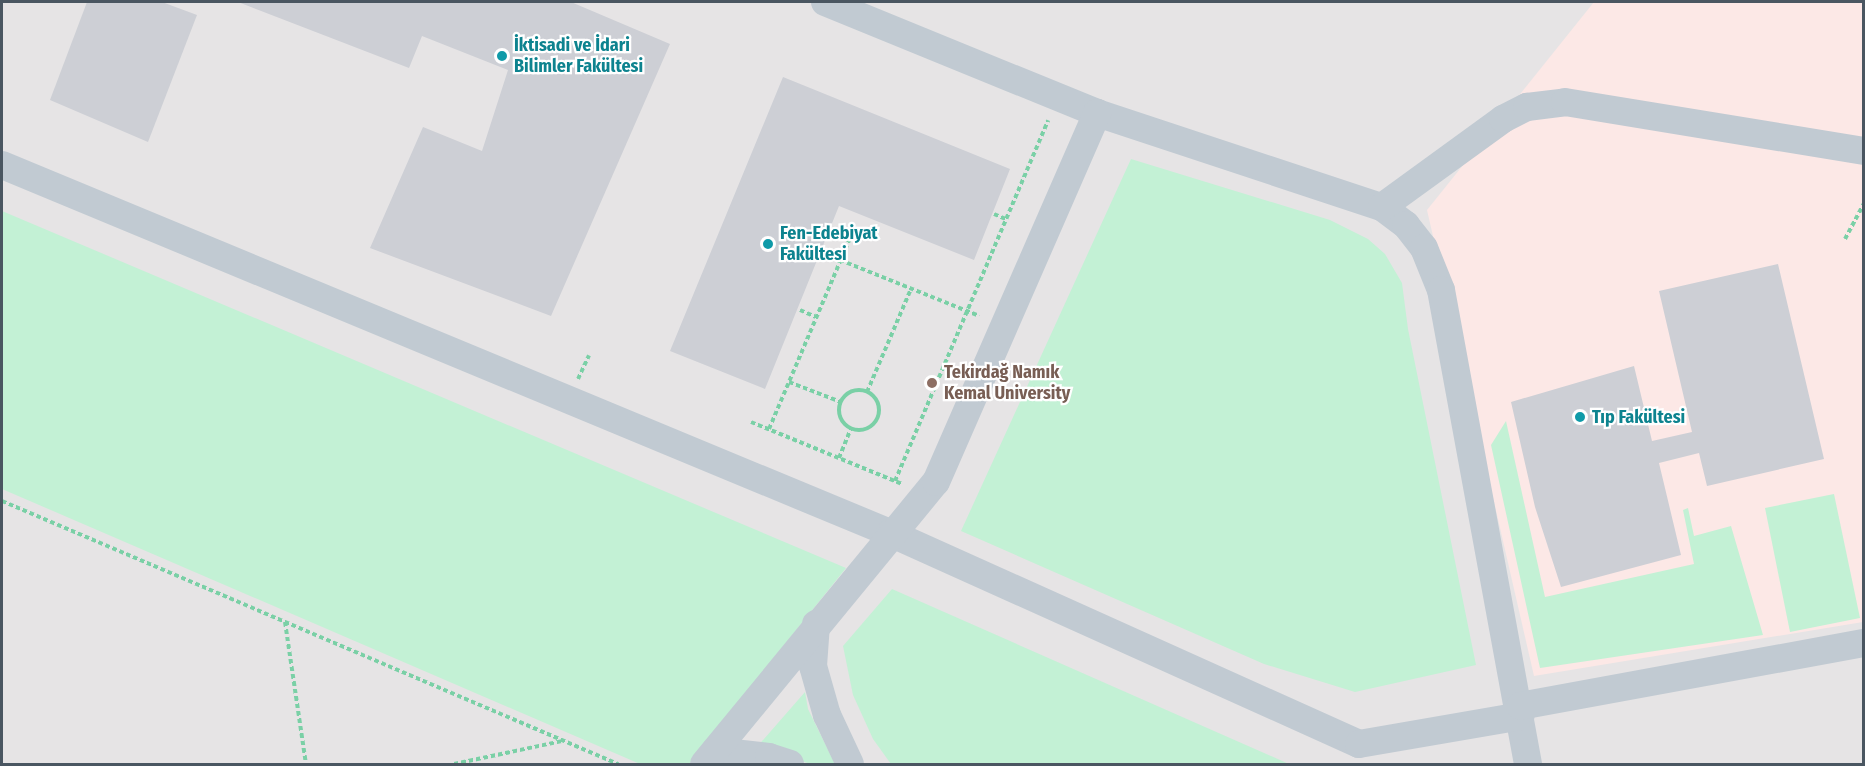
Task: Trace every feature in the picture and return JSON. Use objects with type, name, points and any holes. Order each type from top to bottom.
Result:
[{"type":"street","points":[[825,2],[1097,113],[1383,207],[1406,225],[1424,248],[1441,290],[1521,711],[1528,765]]},
{"type":"street","points":[[1383,207],[1503,119],[1527,107],[1565,102],[1863,151]]},
{"type":"street","points":[[709,758],[890,533],[936,482],[1097,113]]},
{"type":"street","points":[[2,165],[890,533],[1359,744],[1863,643]]},
{"type":"street","points":[[816,624],[813,666],[827,715],[850,765]]},
{"type":"street","points":[[709,758],[769,756],[790,765]]},
{"type":"path","points":[[895,481],[1050,114]]},
{"type":"path","points":[[1845,239],[1863,204]]},
{"type":"path","points":[[994,214],[1006,219]]},
{"type":"path","points":[[769,429],[853,231]]},
{"type":"path","points":[[840,260],[980,316]]},
{"type":"path","points":[[867,392],[911,289]]},
{"type":"path","points":[[800,310],[816,316]]},
{"type":"path","points":[[576,383],[589,355]]},
{"type":"path","points":[[789,382],[841,402]]},
{"type":"path","points":[[851,392],[867,392],[878,404],[877,420],[864,429],[852,428],[840,416],[841,402],[851,392]]},
{"type":"path","points":[[751,422],[925,493]]},
{"type":"path","points":[[839,458],[852,428]]},
{"type":"path","points":[[2,501],[618,765]]},
{"type":"path","points":[[285,621],[306,765]]},
{"type":"path","points":[[454,765],[563,741]]},
{"type":"shaded area","name":"Tekirdağ Namık Kemal University","points":[[2,2],[1863,2],[1863,764],[2,764]]},
{"type":"shaded area","points":[[1594,2],[1863,2],[1863,622],[1534,676],[1427,210]]},
{"type":"green space","points":[[1131,159],[1330,220],[1368,239],[1385,254],[1402,283],[1408,329],[1476,665],[1355,692],[1264,664],[961,531]]},
{"type":"green space","points":[[2,211],[846,568],[689,764],[640,764],[2,489]]},
{"type":"green space","points":[[1506,421],[1545,597],[1694,564],[1683,510],[1688,508],[1694,536],[1731,526],[1763,635],[1540,668],[1491,445]]},
{"type":"green space","points":[[1834,494],[1860,618],[1790,632],[1765,508]]},
{"type":"green space","points":[[892,589],[1289,764],[891,764],[873,739],[853,695],[843,646]]},
{"type":"green space","points":[[805,692],[808,709],[835,764],[811,764],[756,748]]},
{"type":"building","points":[[87,2],[162,2],[197,15],[148,142],[50,100]]},
{"type":"building","points":[[238,2],[571,2],[670,44],[551,316],[370,248],[423,127],[482,151],[508,70],[422,36],[409,68]]},
{"type":"building","name":"Fen-Edebiyat Fakültesi","points":[[783,77],[1010,169],[974,260],[839,206],[765,389],[670,351]]},
{"type":"building","name":"Tıp Fakültesi","points":[[1778,264],[1824,459],[1707,486],[1699,453],[1659,463],[1681,555],[1561,587],[1535,507],[1511,402],[1634,366],[1652,441],[1692,432],[1659,291]]},
{"type":"place","name":"İktisadi ve İdari Bilimler Fakültesi","points":[[502,56]]},
{"type":"place","name":"Fen-Edebiyat Fakültesi","points":[[768,244]]},
{"type":"place","name":"Tekirdağ Namık Kemal University","points":[[932,383]]},
{"type":"place","name":"Tıp Fakültesi","points":[[1580,417]]}]
